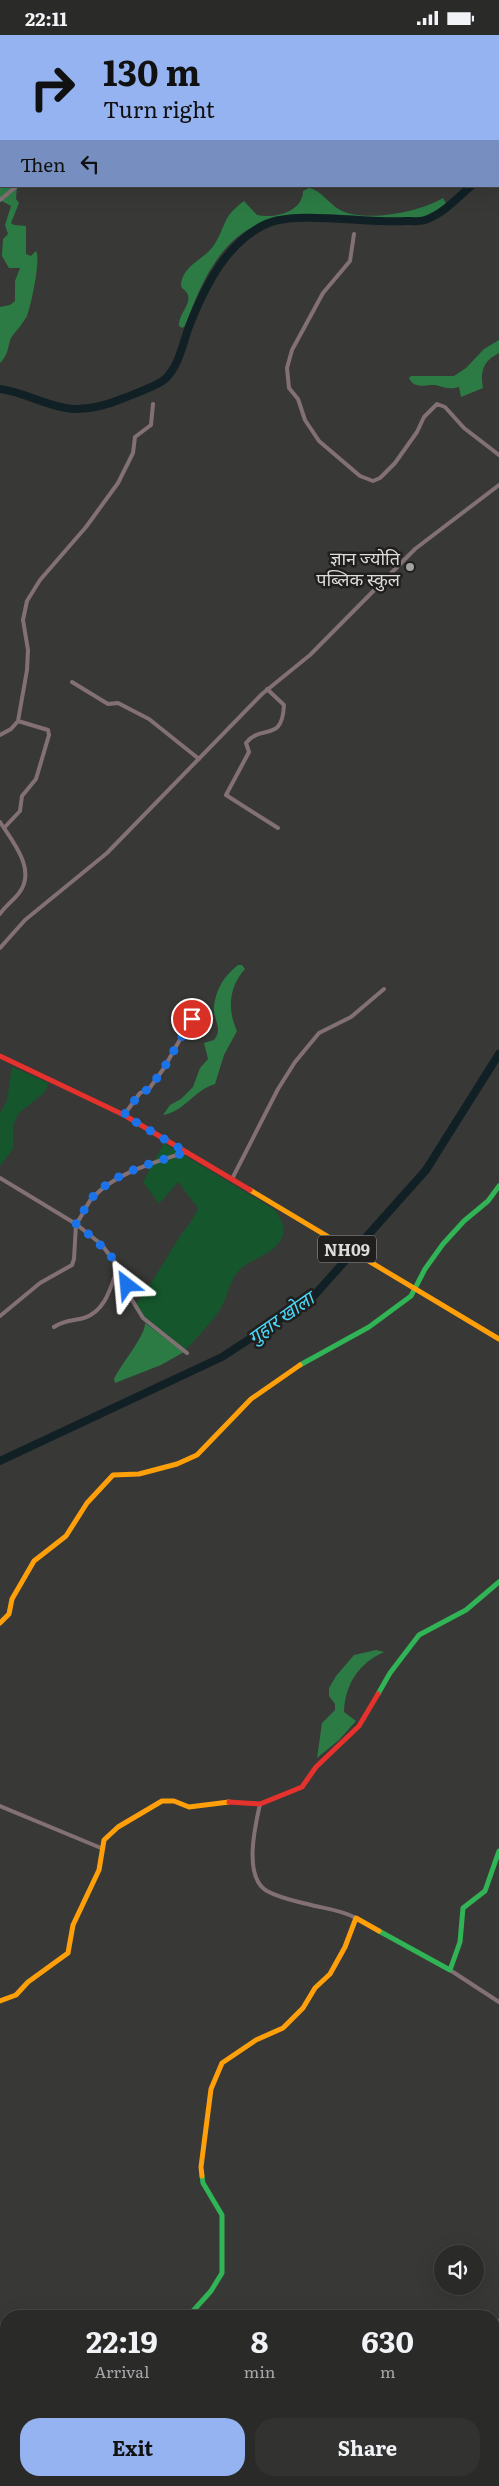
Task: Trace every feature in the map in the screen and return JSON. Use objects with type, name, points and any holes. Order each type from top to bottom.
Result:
[{"type":"street","points":[[0,200],[16,187]]},
{"type":"street","points":[[354,234],[350,261],[323,293],[292,350],[287,368],[289,388],[298,399],[305,420],[319,441],[356,473],[373,481],[380,478],[395,463],[417,432],[424,417],[437,404],[444,407],[464,428],[499,455]]},
{"type":"street","points":[[0,735],[18,721],[28,670],[28,650],[23,620],[27,601],[40,580],[86,527],[118,483],[133,453],[135,437],[151,425],[153,404]]},
{"type":"street","points":[[0,948],[25,920],[107,853],[267,689],[310,655],[415,549],[499,485]]},
{"type":"street","points":[[72,682],[108,703],[118,703],[149,719],[199,759]]},
{"type":"street","points":[[267,689],[284,705],[283,720],[275,731],[252,736],[246,743],[249,752],[226,795],[278,828]]},
{"type":"street","points":[[4,828],[20,811],[22,796],[36,779],[49,735],[48,730],[18,721]]},
{"type":"street","points":[[0,822],[22,859],[25,876],[19,893],[0,914]]},
{"type":"street","points":[[232,1179],[278,1089],[295,1062],[319,1033],[350,1017],[384,989]]},
{"type":"street","points":[[124,1115],[140,1093],[149,1089],[164,1068],[201,1002]]},
{"type":"street","name":"NH09","points":[[0,1056],[124,1115],[499,1339]]},
{"type":"street","points":[[0,1316],[40,1283],[72,1265],[76,1224],[83,1216],[87,1204],[102,1189],[115,1179],[142,1167],[186,1152]]},
{"type":"street","points":[[0,1178],[76,1224],[101,1244],[125,1275],[129,1295],[143,1318],[187,1353]]},
{"type":"street","points":[[0,1623],[9,1614],[12,1599],[34,1561],[66,1536],[80,1517],[87,1503],[113,1475],[121,1473],[139,1474],[177,1464],[197,1455],[251,1399],[310,1358],[369,1327],[417,1290],[423,1272],[442,1244],[463,1222],[490,1199],[499,1186]]},
{"type":"street","points":[[54,1327],[61,1322],[89,1316],[104,1306],[118,1267]]},
{"type":"street","points":[[0,2001],[16,1995],[28,1982],[68,1953],[74,1925],[99,1870],[101,1847],[104,1840],[118,1827],[162,1801],[174,1801],[189,1807],[228,1802],[260,1804],[302,1787],[316,1767],[359,1726],[390,1673],[419,1635],[466,1609],[499,1582]]},
{"type":"street","points":[[260,1804],[252,1849],[252,1864],[257,1881],[266,1891],[296,1901],[346,1913],[450,1970],[499,2002]]},
{"type":"street","points":[[0,1806],[101,1847]]},
{"type":"street","points":[[450,1970],[460,1942],[463,1908],[485,1891],[499,1851]]},
{"type":"street","points":[[194,2310],[205,2299],[222,2273],[222,2215],[203,2183],[201,2167],[211,2089],[222,2063],[256,2040],[284,2028],[303,2008],[315,1988],[330,1975],[345,1947],[356,1918]]},
{"type":"green space","points":[[0,187],[17,187],[16,199],[19,203],[11,223],[26,226],[26,254],[31,256],[36,251],[37,263],[33,293],[27,316],[11,338],[6,355],[0,363],[0,307],[10,305],[15,301],[15,281],[20,268],[9,268],[2,256],[3,239],[8,234],[5,225],[11,206],[0,200]]},
{"type":"green space","points":[[309,188],[317,191],[340,210],[364,216],[393,214],[421,208],[443,198],[447,205],[432,215],[415,220],[388,222],[316,215],[295,215],[272,219],[252,227],[236,238],[211,268],[185,326],[182,328],[179,326],[180,318],[188,303],[188,295],[181,286],[182,279],[189,268],[214,245],[231,212],[244,201],[257,215],[279,215],[293,209],[302,198],[303,191]]},
{"type":"green space","points":[[499,340],[499,353],[489,359],[484,367],[482,376],[483,388],[461,397],[459,387],[420,386],[411,382],[409,378],[411,376],[454,376],[466,368],[484,349]]},
{"type":"green space","points":[[238,965],[242,965],[245,969],[236,983],[231,999],[232,1015],[237,1031],[224,1055],[215,1084],[201,1091],[177,1110],[163,1115],[170,1105],[181,1099],[193,1087],[200,1068],[208,1059],[204,1043],[214,1040],[218,1031],[214,1011],[215,1000],[225,978]]},
{"type":"green space","points":[[12,1067],[49,1083],[44,1093],[19,1113],[13,1125],[13,1149],[0,1166],[0,1113],[7,1100]]},
{"type":"green space","points":[[164,1143],[275,1210],[284,1228],[280,1242],[275,1247],[237,1273],[221,1308],[184,1352],[145,1323],[133,1307],[151,1283],[198,1208],[178,1182],[159,1204],[143,1182]]},
{"type":"green space","points":[[145,1323],[184,1352],[161,1365],[115,1383],[114,1379],[117,1373],[142,1335]]},
{"type":"green space","points":[[376,1650],[384,1652],[361,1668],[347,1692],[344,1712],[356,1721],[339,1740],[317,1758],[322,1723],[335,1710],[335,1704],[329,1696],[329,1688],[336,1676],[354,1655]]},
{"type":"waterway","points":[[0,389],[63,408],[73,409],[105,405],[145,390],[161,382],[170,373],[178,360],[196,310],[210,280],[229,254],[252,232],[266,224],[295,218],[423,221],[444,210],[470,187]]},
{"type":"waterway","name":"गुहार खोला","points":[[0,1461],[222,1357],[311,1299],[426,1170],[499,1054]]},
{"type":"traffic: fast","points":[[300,1365],[369,1327],[411,1296],[425,1269],[443,1244],[464,1221],[488,1201],[499,1186]]},
{"type":"traffic: fast","points":[[378,1694],[390,1673],[419,1635],[466,1610],[499,1582]]},
{"type":"traffic: fast","points":[[379,1931],[450,1970],[460,1942],[463,1908],[485,1891],[499,1851]]},
{"type":"traffic: fast","points":[[194,2310],[211,2291],[222,2273],[222,2215],[203,2183],[202,2176]]},
{"type":"traffic: slow","points":[[250,1190],[499,1339]]},
{"type":"traffic: slow","points":[[0,1623],[9,1614],[12,1599],[34,1561],[66,1536],[87,1503],[113,1475],[139,1474],[177,1464],[197,1455],[251,1399],[300,1365]]},
{"type":"traffic: slow","points":[[0,2001],[16,1995],[28,1982],[68,1953],[73,1925],[99,1870],[104,1840],[118,1827],[162,1801],[174,1801],[189,1807],[229,1802]]},
{"type":"traffic: slow","points":[[202,2176],[201,2167],[211,2089],[222,2063],[256,2040],[283,2028],[303,2008],[315,1988],[330,1974],[345,1947],[356,1918],[379,1931]]},
{"type":"traffic: jam","points":[[0,1056],[124,1115],[250,1190]]},
{"type":"traffic: jam","points":[[229,1802],[260,1804],[302,1787],[316,1767],[359,1726],[378,1694]]},
{"type":"place","name":"ज्ञान ज्योति पब्लिक स्कुल","points":[[410,567]]},
{"type":"route","points":[[127,1285],[125,1275],[101,1244],[76,1224],[83,1216],[87,1204],[115,1179],[142,1167],[186,1152],[124,1115],[140,1093],[149,1089],[164,1068],[192,1019]]}]
